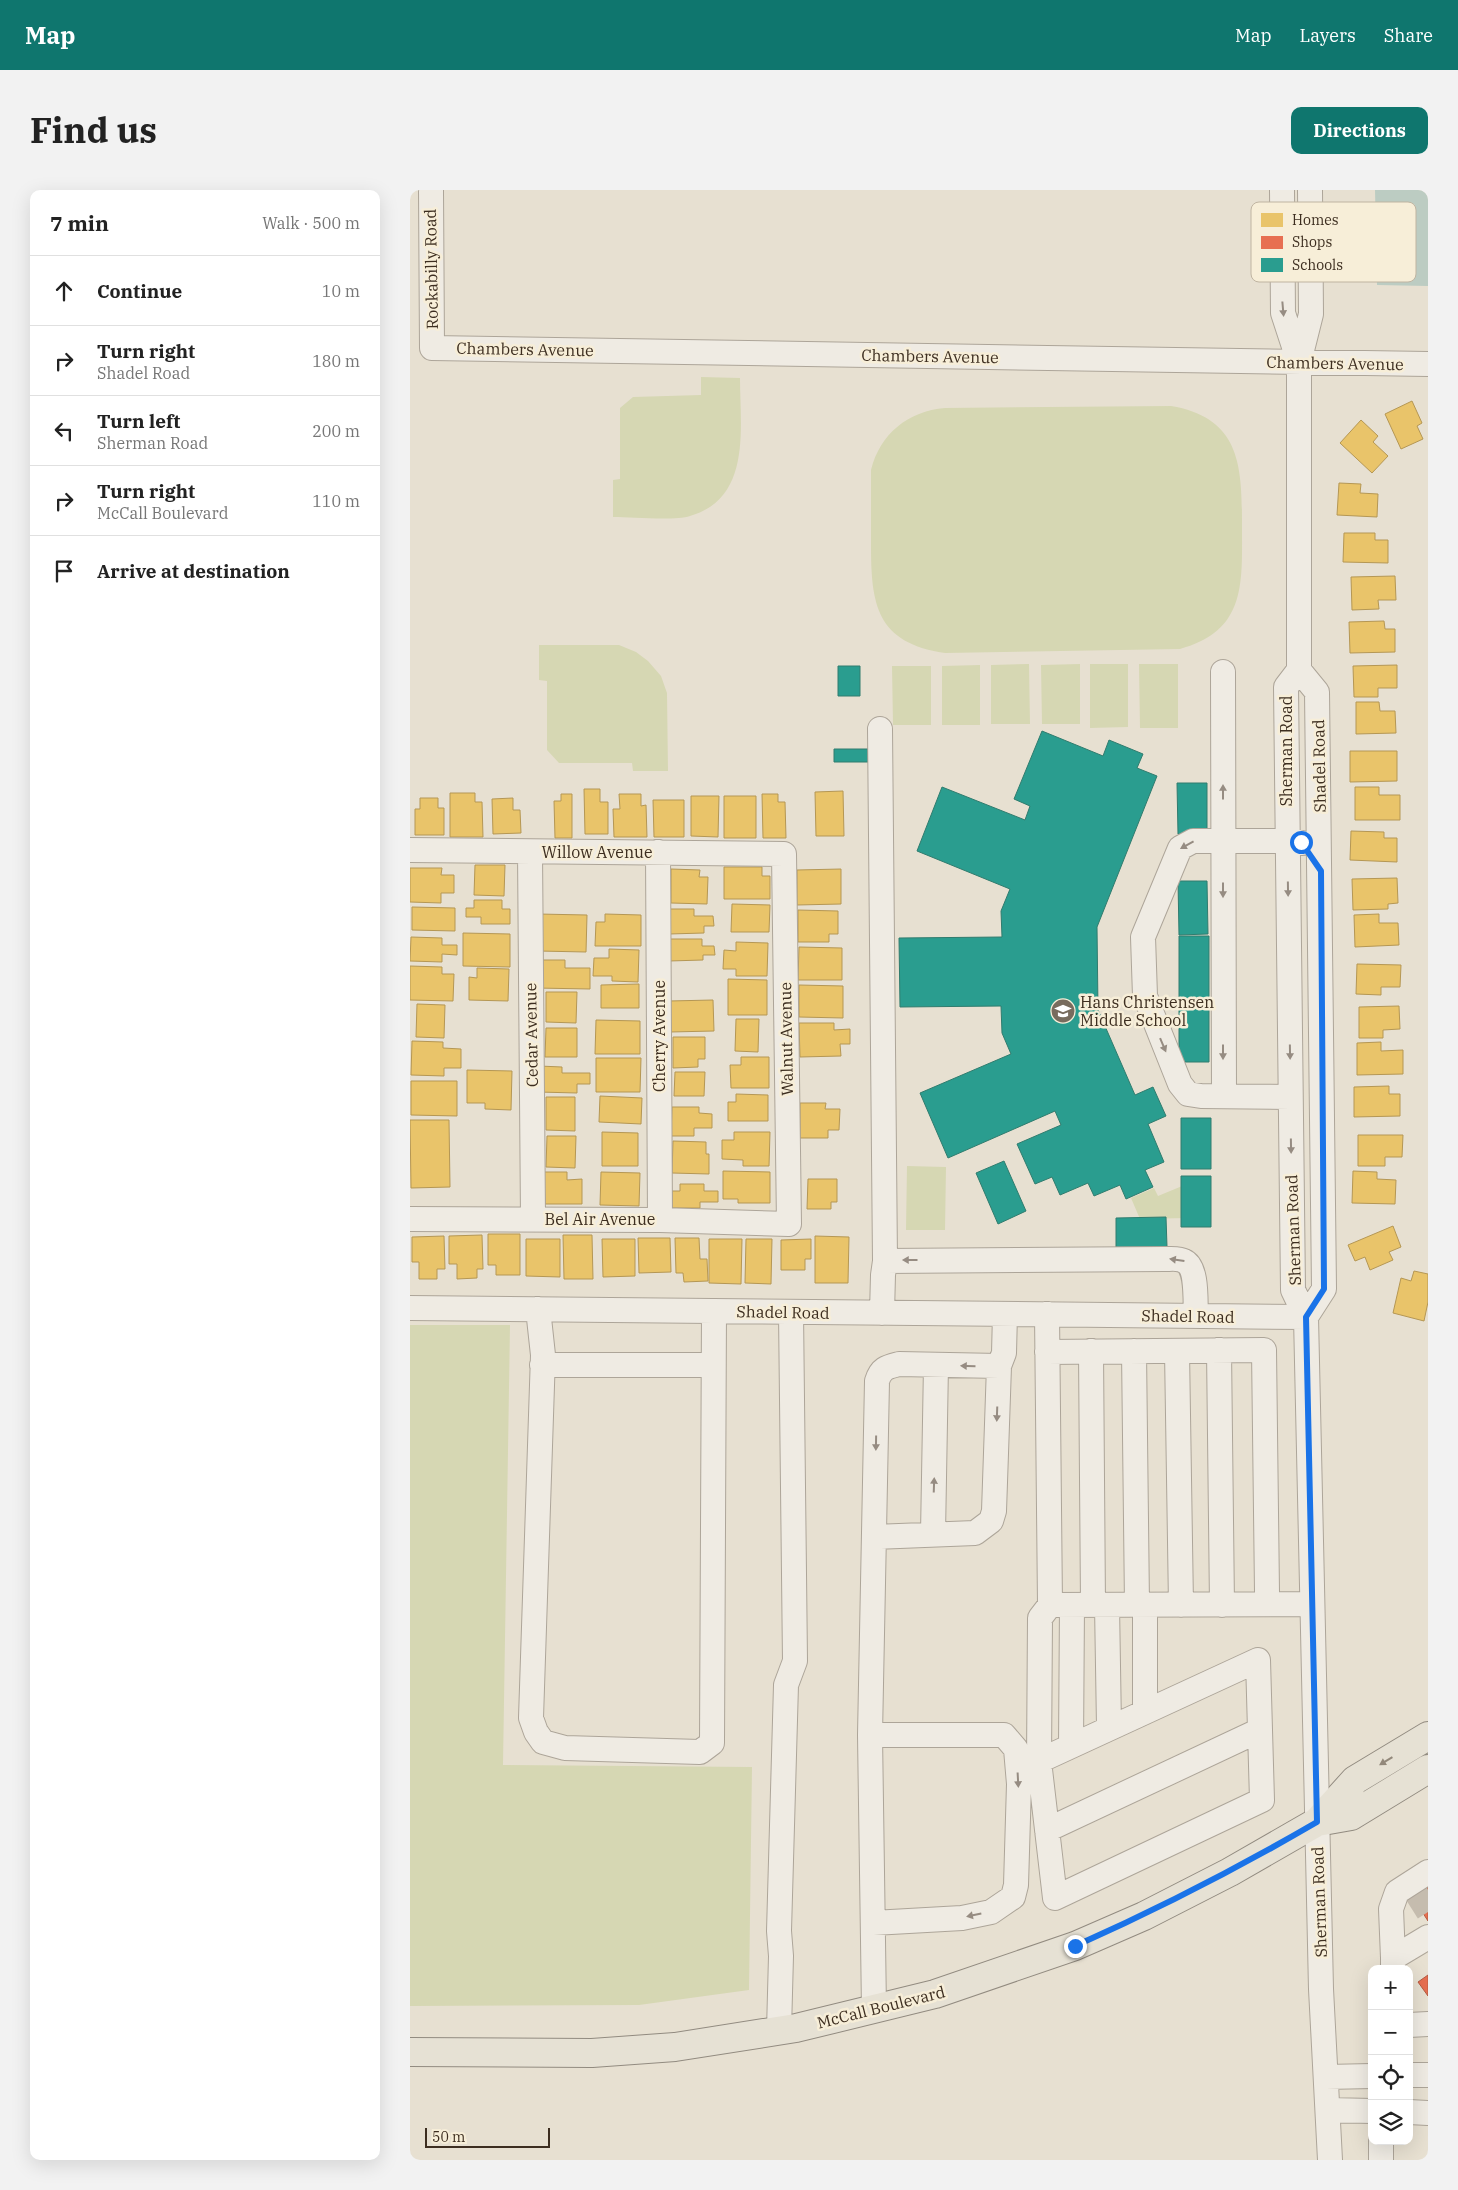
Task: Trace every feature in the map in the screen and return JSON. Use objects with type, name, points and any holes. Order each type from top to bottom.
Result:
[{"type":"main road","name":"McCall Boulevard","points":[[410,2052],[592,2053],[674,2047],[779,2030],[935,1994],[1075,1946],[1144,1916],[1222,1876],[1317,1822],[1355,1780],[1428,1736]]},
{"type":"main road","name":"McCall Boulevard","points":[[1317,1822],[1351,1816],[1428,1769]]},
{"type":"street","name":"Rockabilly Road","points":[[430,190],[432,348]]},
{"type":"street","points":[[1283,282],[1283,313],[1299,362]]},
{"type":"street","points":[[1299,670],[1299,362],[1311,314],[1311,282]]},
{"type":"street","name":"Chambers Avenue","points":[[432,348],[1428,364]]},
{"type":"street","name":"Sherman Road","points":[[1299,670],[1286,687],[1293,1290],[1306,1317],[1317,1822],[1330,2160]]},
{"type":"street","name":"Shadel Road","points":[[410,1308],[1306,1317],[1324,1289],[1321,871],[1318,692],[1299,670]]},
{"type":"street","points":[[1223,672],[1224,1096]]},
{"type":"street","points":[[880,729],[885,1261],[882,1312]]},
{"type":"street","points":[[1290,1097],[1188,1094],[1180,1084],[1144,996],[1143,936],[1180,848],[1193,841],[1287,840],[1301,842],[1321,871]]},
{"type":"street","name":"Willow Avenue","points":[[410,850],[784,854]]},
{"type":"street","name":"Cedar Avenue","points":[[530,852],[533,1219]]},
{"type":"street","name":"Cherry Avenue","points":[[658,852],[660,1220]]},
{"type":"street","name":"Walnut Avenue","points":[[784,854],[789,1224]]},
{"type":"street","name":"Bel Air Avenue","points":[[410,1219],[660,1220],[789,1224]]},
{"type":"street","points":[[885,1261],[1183,1260],[1190,1265],[1194,1276],[1196,1316]]},
{"type":"street","points":[[538,1309],[543,1354],[531,1718],[536,1732],[543,1742],[565,1748],[700,1752],[712,1743],[714,1311]]},
{"type":"street","points":[[779,2030],[781,1956],[779,1930],[786,1685],[795,1661],[791,1312]]},
{"type":"street","points":[[874,1537],[975,1533],[991,1521],[994,1511],[999,1366],[1004,1354],[1005,1314]]},
{"type":"street","points":[[1047,1314],[1047,1352],[1080,1605],[1109,1727]]},
{"type":"street","points":[[1219,1350],[1222,1605]]},
{"type":"street","points":[[1047,1352],[1264,1350],[1267,1592]]},
{"type":"street","points":[[1072,1746],[1091,1351]]},
{"type":"street","points":[[1134,1351],[1146,1711]]},
{"type":"street","points":[[1177,1351],[1181,1605]]},
{"type":"street","points":[[874,2009],[870,1735],[877,1381],[879,1372],[884,1367],[899,1364],[999,1366]]},
{"type":"street","points":[[542,1365],[713,1365]]},
{"type":"street","points":[[933,1534],[936,1365]]},
{"type":"street","points":[[1039,1761],[1109,1727],[1258,1660],[1262,1800],[1055,1898],[1039,1761],[1040,1618],[1080,1605],[1312,1604]]},
{"type":"street","points":[[1047,1830],[1260,1730]]},
{"type":"street","points":[[870,1735],[1004,1735],[1016,1749],[1019,1784],[1016,1886],[1014,1897],[992,1912],[962,1918],[873,1922]]},
{"type":"street","points":[[1393,1964],[1390,1909],[1397,1892],[1421,1881]]},
{"type":"street","points":[[1393,1964],[1428,1937]]},
{"type":"street","points":[[1413,2026],[1428,2024]]},
{"type":"street","points":[[1413,2075],[1428,2075]]},
{"type":"street","points":[[1326,2078],[1368,2076]]},
{"type":"street","points":[[1328,2110],[1368,2111]]},
{"type":"street","points":[[1413,2112],[1428,2113]]},
{"type":"street","points":[[1381,2145],[1381,2160]]},
{"type":"green space","points":[[701,377],[740,378],[741,439],[733,478],[724,494],[710,507],[690,516],[664,519],[613,517],[613,480],[620,479],[620,408],[633,397],[701,395]]},
{"type":"green space","points":[[1171,406],[1194,412],[1212,422],[1225,434],[1233,449],[1238,466],[1242,506],[1242,568],[1240,586],[1236,603],[1229,618],[1218,630],[1202,641],[1180,649],[945,653],[922,648],[904,640],[891,630],[882,617],[876,602],[873,585],[871,566],[871,470],[881,446],[889,435],[908,419],[932,410],[945,408]]},
{"type":"green space","points":[[539,645],[619,645],[636,652],[648,661],[661,676],[667,693],[668,771],[633,771],[632,763],[559,763],[547,750],[547,681],[539,680]]},
{"type":"green space","points":[[1029,664],[1030,724],[991,724],[991,665]]},
{"type":"green space","points":[[1080,664],[1080,724],[1042,724],[1041,665]]},
{"type":"green space","points":[[1090,664],[1128,664],[1128,727],[1090,728]]},
{"type":"green space","points":[[1139,664],[1178,664],[1178,728],[1140,728]]},
{"type":"green space","points":[[980,665],[980,725],[942,725],[942,666]]},
{"type":"green space","points":[[892,666],[931,666],[931,725],[893,725]]},
{"type":"green space","points":[[907,1166],[946,1167],[945,1230],[906,1230]]},
{"type":"green space","points":[[1187,1184],[1188,1218],[1140,1219],[1131,1198],[1154,1188],[1158,1196]]},
{"type":"green space","points":[[410,1325],[510,1325],[503,1765],[752,1767],[749,1990],[639,2005],[410,2006]]},
{"type":"shaded area","points":[[1375,190],[1428,190],[1428,286],[1377,285],[1377,282],[1416,282],[1416,202],[1375,202]]},
{"type":"building: Homes","points":[[1412,401],[1422,423],[1417,426],[1423,439],[1401,449],[1385,414]]},
{"type":"building: Homes","points":[[1361,420],[1378,436],[1373,442],[1388,456],[1372,473],[1340,443]]},
{"type":"building: Homes","points":[[1339,483],[1361,484],[1360,493],[1378,494],[1377,517],[1337,515]]},
{"type":"building: Homes","points":[[1344,533],[1375,533],[1375,540],[1388,540],[1388,563],[1343,562]]},
{"type":"building: Homes","points":[[1395,576],[1396,600],[1378,600],[1379,609],[1352,610],[1351,577]]},
{"type":"building: Homes","points":[[1384,621],[1385,629],[1395,629],[1395,652],[1350,653],[1349,622]]},
{"type":"building: Homes","points":[[1397,665],[1397,688],[1378,688],[1378,697],[1354,697],[1353,666]]},
{"type":"building: Homes","points":[[1356,702],[1379,702],[1380,711],[1395,711],[1396,733],[1356,734]]},
{"type":"building: Homes","points":[[1350,751],[1397,751],[1397,781],[1350,782]]},
{"type":"building: Homes","points":[[1355,787],[1379,787],[1379,795],[1400,795],[1400,820],[1355,820]]},
{"type":"building: Homes","points":[[584,789],[600,789],[600,802],[608,802],[608,834],[585,834]]},
{"type":"building: Homes","points":[[843,791],[844,836],[816,836],[815,792]]},
{"type":"building: Homes","points":[[450,793],[475,793],[475,802],[482,802],[483,837],[450,837]]},
{"type":"building: Homes","points":[[561,794],[572,794],[572,838],[555,838],[554,801],[561,801]]},
{"type":"building: Homes","points":[[619,794],[641,794],[641,806],[646,805],[647,837],[614,837],[613,809],[620,809]]},
{"type":"building: Homes","points":[[762,794],[778,794],[778,802],[785,802],[786,838],[763,838]]},
{"type":"building: Homes","points":[[691,796],[719,796],[718,837],[691,836]]},
{"type":"building: Homes","points":[[724,796],[756,796],[756,838],[724,838]]},
{"type":"building: Homes","points":[[420,798],[438,798],[438,808],[444,808],[444,835],[415,835],[415,809],[420,809]]},
{"type":"building: Homes","points":[[513,798],[513,810],[520,810],[521,833],[493,834],[492,799]]},
{"type":"building: Homes","points":[[653,800],[684,800],[684,837],[654,837]]},
{"type":"building: Homes","points":[[1351,831],[1384,832],[1384,838],[1397,838],[1397,862],[1350,860]]},
{"type":"building: Homes","points":[[475,865],[505,865],[504,896],[474,895]]},
{"type":"building: Homes","points":[[724,867],[762,867],[762,876],[770,876],[770,899],[724,899]]},
{"type":"building: Homes","points":[[410,868],[442,868],[441,875],[454,875],[454,893],[441,893],[441,903],[410,902]]},
{"type":"building: Homes","points":[[671,869],[700,870],[699,877],[708,877],[707,904],[671,903]]},
{"type":"building: Homes","points":[[841,869],[841,904],[797,905],[797,870]]},
{"type":"building: Homes","points":[[1397,878],[1398,903],[1388,904],[1388,909],[1353,910],[1352,879]]},
{"type":"building: Homes","points":[[474,900],[502,900],[502,909],[510,909],[510,924],[481,924],[481,917],[466,917],[466,908],[474,908]]},
{"type":"building: Homes","points":[[732,904],[770,905],[769,932],[731,932]]},
{"type":"building: Homes","points":[[412,907],[455,908],[455,931],[412,930]]},
{"type":"building: Homes","points":[[668,909],[694,909],[694,916],[713,916],[714,926],[704,926],[704,933],[669,934]]},
{"type":"building: Homes","points":[[798,910],[838,911],[838,934],[829,934],[829,942],[798,942]]},
{"type":"building: Homes","points":[[538,914],[587,915],[586,952],[538,951]]},
{"type":"building: Homes","points":[[605,914],[641,915],[641,946],[595,946],[596,922],[605,922]]},
{"type":"building: Homes","points":[[1379,914],[1379,923],[1398,923],[1399,945],[1355,947],[1354,915]]},
{"type":"building: Homes","points":[[463,933],[510,934],[510,967],[463,966]]},
{"type":"building: Homes","points":[[411,937],[442,938],[442,945],[457,945],[457,955],[442,954],[442,962],[410,961]]},
{"type":"building: Homes","points":[[669,939],[702,939],[702,946],[714,946],[715,955],[703,955],[703,960],[669,961]]},
{"type":"building: Homes","points":[[736,942],[768,943],[767,976],[736,976],[736,969],[723,969],[724,950],[736,951]]},
{"type":"building: Homes","points":[[799,947],[842,948],[842,980],[798,980]]},
{"type":"building: Homes","points":[[609,949],[639,950],[638,982],[612,981],[612,976],[593,976],[594,958],[609,958]]},
{"type":"building: Homes","points":[[537,960],[565,960],[565,968],[590,968],[590,989],[536,988]]},
{"type":"building: Homes","points":[[1357,964],[1401,965],[1400,987],[1381,987],[1381,995],[1356,994]]},
{"type":"building: Homes","points":[[410,966],[442,967],[442,974],[454,974],[453,1001],[410,1000]]},
{"type":"building: Homes","points":[[477,968],[509,969],[508,1001],[469,1000],[469,977],[477,978]]},
{"type":"building: Homes","points":[[728,979],[767,980],[767,1015],[728,1015]]},
{"type":"building: Homes","points":[[639,984],[639,1008],[601,1008],[601,985]]},
{"type":"building: Homes","points":[[799,985],[843,986],[843,1018],[799,1017]]},
{"type":"building: Homes","points":[[546,992],[577,992],[576,1023],[546,1022]]},
{"type":"building: Homes","points":[[713,1000],[714,1031],[670,1032],[669,1001]]},
{"type":"building: Homes","points":[[417,1004],[445,1005],[444,1038],[416,1037]]},
{"type":"building: Homes","points":[[1399,1006],[1400,1029],[1383,1030],[1383,1038],[1359,1038],[1359,1007]]},
{"type":"building: Homes","points":[[736,1019],[759,1019],[758,1052],[735,1051]]},
{"type":"building: Homes","points":[[596,1020],[640,1021],[640,1054],[595,1054]]},
{"type":"building: Homes","points":[[799,1023],[834,1023],[834,1030],[850,1029],[850,1044],[840,1044],[841,1056],[800,1057]]},
{"type":"building: Homes","points":[[546,1028],[577,1028],[577,1057],[545,1057]]},
{"type":"building: Homes","points":[[673,1037],[705,1037],[705,1059],[698,1059],[698,1067],[673,1068]]},
{"type":"building: Homes","points":[[412,1041],[443,1042],[443,1048],[461,1049],[461,1068],[444,1068],[444,1076],[411,1075]]},
{"type":"building: Homes","points":[[1381,1042],[1381,1051],[1403,1050],[1403,1074],[1357,1075],[1357,1043]]},
{"type":"building: Homes","points":[[741,1057],[769,1057],[769,1088],[731,1088],[730,1065],[741,1065]]},
{"type":"building: Homes","points":[[596,1058],[641,1058],[640,1092],[596,1092]]},
{"type":"building: Homes","points":[[539,1066],[562,1067],[562,1073],[590,1073],[590,1084],[577,1084],[577,1093],[538,1092]]},
{"type":"building: Homes","points":[[467,1070],[512,1071],[511,1110],[485,1109],[485,1103],[467,1103]]},
{"type":"building: Homes","points":[[675,1072],[705,1072],[704,1096],[674,1096]]},
{"type":"building: Homes","points":[[411,1081],[457,1081],[457,1116],[411,1115]]},
{"type":"building: Homes","points":[[1389,1086],[1389,1094],[1400,1094],[1400,1116],[1354,1117],[1354,1087]]},
{"type":"building: Homes","points":[[736,1094],[768,1095],[768,1121],[728,1121],[728,1102],[736,1102]]},
{"type":"building: Homes","points":[[600,1096],[642,1098],[641,1124],[599,1122]]},
{"type":"building: Homes","points":[[546,1097],[575,1097],[575,1131],[546,1130]]},
{"type":"building: Homes","points":[[800,1103],[826,1103],[825,1109],[840,1109],[839,1130],[828,1130],[828,1138],[800,1138]]},
{"type":"building: Homes","points":[[672,1107],[699,1107],[699,1113],[712,1114],[712,1128],[694,1128],[694,1136],[671,1136]]},
{"type":"building: Homes","points":[[410,1120],[449,1120],[450,1187],[411,1188]]},
{"type":"building: Homes","points":[[602,1132],[638,1133],[638,1166],[602,1166]]},
{"type":"building: Homes","points":[[734,1132],[770,1132],[769,1166],[743,1166],[743,1160],[722,1159],[722,1140],[734,1140]]},
{"type":"building: Homes","points":[[1358,1135],[1403,1135],[1402,1157],[1385,1157],[1385,1166],[1358,1166]]},
{"type":"building: Homes","points":[[547,1136],[576,1136],[575,1168],[546,1167]]},
{"type":"building: Homes","points":[[673,1141],[706,1142],[706,1154],[709,1154],[709,1174],[672,1173]]},
{"type":"building: Homes","points":[[723,1171],[770,1172],[770,1203],[738,1203],[738,1199],[723,1199]]},
{"type":"building: Homes","points":[[1353,1171],[1377,1172],[1377,1179],[1396,1180],[1395,1204],[1352,1203]]},
{"type":"building: Homes","points":[[544,1172],[567,1172],[567,1180],[582,1179],[582,1204],[545,1204]]},
{"type":"building: Homes","points":[[601,1172],[640,1173],[639,1206],[600,1205]]},
{"type":"building: Homes","points":[[808,1179],[837,1179],[837,1202],[831,1202],[831,1209],[807,1209]]},
{"type":"building: Homes","points":[[680,1184],[704,1184],[704,1191],[718,1191],[718,1202],[700,1202],[700,1208],[672,1208],[672,1191],[680,1191]]},
{"type":"building: Homes","points":[[1393,1226],[1401,1247],[1389,1252],[1393,1260],[1370,1270],[1365,1257],[1355,1261],[1348,1245]]},
{"type":"building: Homes","points":[[488,1234],[520,1234],[520,1275],[496,1275],[496,1265],[488,1265]]},
{"type":"building: Homes","points":[[482,1235],[483,1269],[477,1269],[477,1278],[457,1279],[457,1264],[449,1264],[449,1236]]},
{"type":"building: Homes","points":[[563,1235],[592,1235],[593,1279],[564,1279]]},
{"type":"building: Homes","points":[[444,1236],[445,1269],[437,1269],[437,1279],[419,1279],[419,1262],[412,1262],[412,1237]]},
{"type":"building: Homes","points":[[815,1236],[849,1237],[848,1283],[815,1283]]},
{"type":"building: Homes","points":[[638,1238],[670,1238],[671,1272],[639,1273]]},
{"type":"building: Homes","points":[[675,1238],[699,1238],[700,1259],[707,1259],[708,1281],[684,1282],[683,1273],[676,1273]]},
{"type":"building: Homes","points":[[526,1239],[560,1239],[560,1277],[526,1276]]},
{"type":"building: Homes","points":[[602,1239],[635,1239],[635,1276],[603,1277]]},
{"type":"building: Homes","points":[[709,1239],[742,1239],[741,1284],[709,1283]]},
{"type":"building: Homes","points":[[746,1239],[772,1239],[771,1284],[745,1283]]},
{"type":"building: Homes","points":[[811,1239],[811,1259],[805,1259],[805,1270],[781,1270],[781,1240]]},
{"type":"building: Homes","points":[[1414,1271],[1428,1274],[1428,1302],[1424,1321],[1393,1313],[1401,1278],[1411,1281]]},
{"type":"building: Shops","points":[[1428,1885],[1428,1921],[1412,1896]]},
{"type":"building: Shops","points":[[1428,1975],[1428,1996],[1418,1982]]},
{"type":"building: Schools","points":[[838,666],[860,666],[860,696],[838,696]]},
{"type":"building: Schools","points":[[1042,731],[1103,756],[1109,740],[1143,754],[1137,768],[1157,776],[1097,927],[1098,1010],[1135,1095],[1153,1087],[1166,1116],[1148,1124],[1164,1162],[1145,1170],[1153,1187],[1126,1199],[1120,1185],[1094,1196],[1088,1183],[1060,1195],[1052,1177],[1035,1184],[1017,1144],[1061,1125],[1055,1111],[948,1158],[920,1093],[1011,1054],[1002,1033],[1001,1006],[900,1007],[899,938],[1002,937],[1001,911],[1010,889],[917,851],[942,787],[1025,820],[1030,806],[1014,799]]},
{"type":"building: Schools","points":[[834,749],[868,749],[868,762],[834,762]]},
{"type":"building: Schools","points":[[1177,783],[1207,783],[1207,833],[1178,834]]},
{"type":"building: Schools","points":[[1178,881],[1207,881],[1208,934],[1179,935]]},
{"type":"building: Schools","points":[[1179,936],[1209,936],[1209,1007],[1179,1007]]},
{"type":"building: Schools","points":[[1179,1009],[1209,1009],[1209,1062],[1179,1062]]},
{"type":"building: Schools","points":[[1181,1118],[1211,1118],[1211,1169],[1181,1169]]},
{"type":"building: Schools","points":[[1004,1161],[1026,1211],[998,1224],[976,1173]]},
{"type":"building: Schools","points":[[1181,1176],[1211,1176],[1211,1227],[1181,1227]]},
{"type":"building: Schools","points":[[1166,1217],[1167,1247],[1116,1248],[1116,1218]]},
{"type":"tunnel","points":[[1416,1893],[1428,1912]]},
{"type":"place","name":"Hans Christensen Middle School","points":[[1063,1011]]},
{"type":"route","points":[[1075,1946],[1144,1916],[1230,1872],[1317,1822],[1306,1317],[1324,1289],[1325,1179],[1322,1088],[1321,871],[1301,842]]}]
